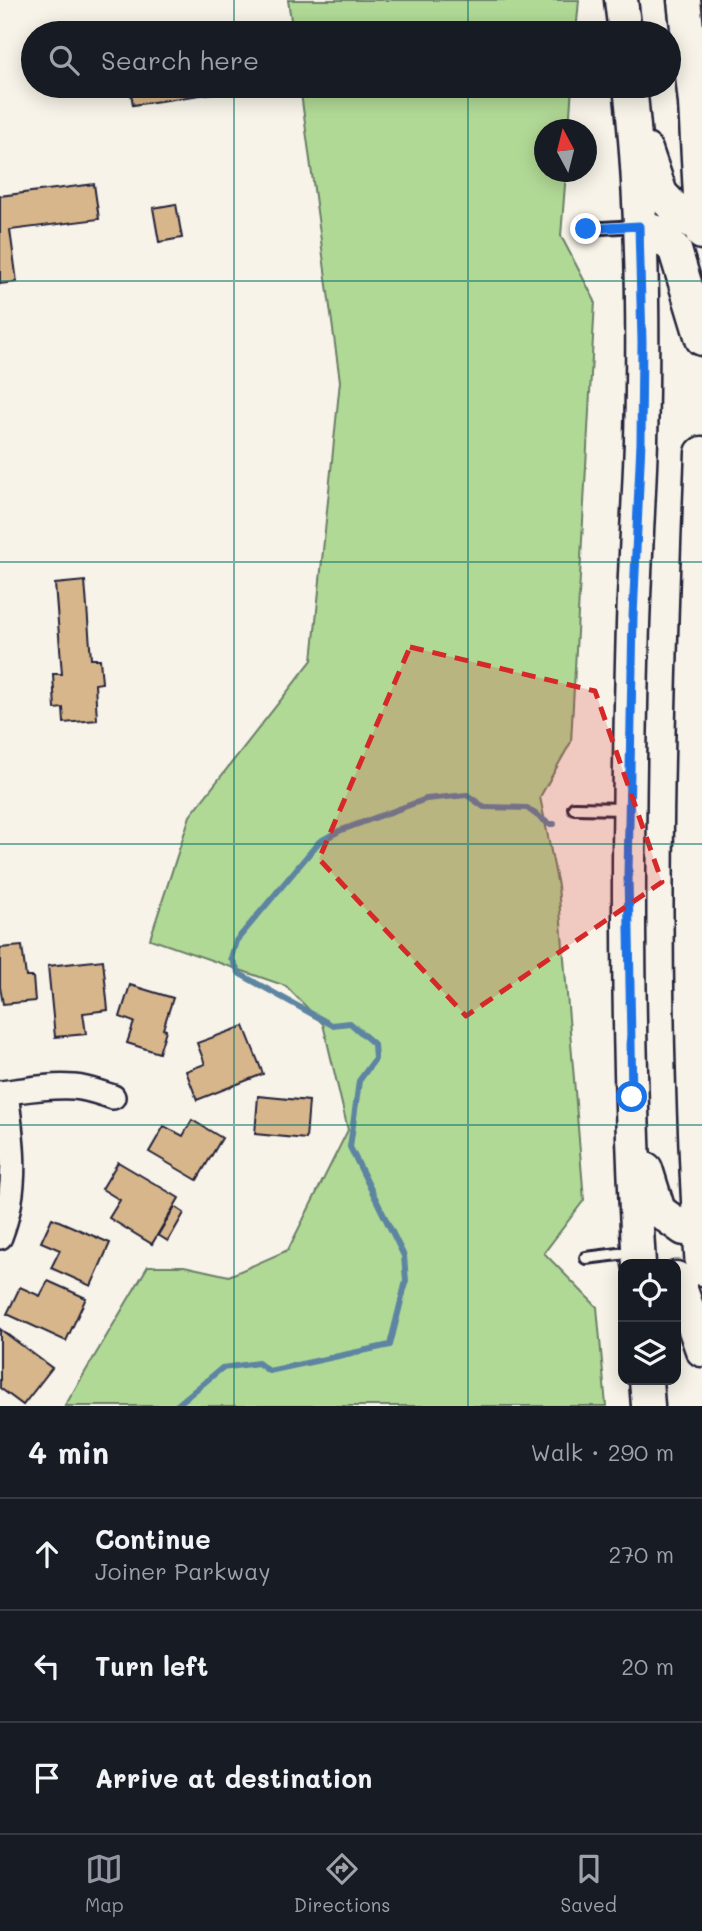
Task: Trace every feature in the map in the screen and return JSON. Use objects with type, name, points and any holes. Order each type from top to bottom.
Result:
[{"type":"main road","points":[[621,0],[624,21]]},
{"type":"main road","points":[[684,0],[695,103],[702,230]]},
{"type":"main road","points":[[632,98],[661,194],[679,213],[702,230]]},
{"type":"main road","points":[[632,98],[642,354],[633,617],[628,951],[632,1124],[646,1259]]},
{"type":"main road","points":[[639,226],[659,233],[675,250],[702,339]]},
{"type":"main road","points":[[702,453],[695,618],[690,874],[694,1098],[702,1269]]},
{"type":"main road","points":[[632,1124],[659,1211],[684,1229],[701,1228]]},
{"type":"main road","points":[[681,1292],[702,1350]]},
{"type":"main road","points":[[646,1385],[648,1406]]},
{"type":"street","points":[[0,1237],[10,1205],[14,1176],[13,1147],[3,1093],[73,1087],[113,1097]]},
{"type":"lane","points":[[586,229],[639,226]]},
{"type":"lane","points":[[574,808],[629,809]]},
{"type":"lane","points":[[586,1258],[618,1259]]},
{"type":"highlighted area","points":[[410,647],[595,691],[662,882],[466,1016],[319,859]]},
{"type":"green space","points":[[288,0],[579,0],[577,21],[291,21]]},
{"type":"green space","points":[[302,98],[571,98],[570,119],[534,119],[534,182],[565,182],[561,236],[595,301],[571,742],[540,797],[558,886],[584,1200],[544,1253],[597,1307],[606,1406],[65,1406],[148,1266],[184,1266],[229,1276],[288,1250],[348,1130],[323,1024],[286,986],[150,939],[190,816],[312,660],[340,381]]},
{"type":"building","points":[[132,98],[180,98],[133,105]]},
{"type":"building","points":[[94,184],[99,219],[10,230],[17,282],[0,284],[0,196]]},
{"type":"building","points":[[176,204],[182,238],[159,242],[153,208]]},
{"type":"building","points":[[85,581],[91,659],[100,659],[102,683],[95,684],[97,720],[64,723],[63,708],[55,709],[53,674],[62,674],[55,584]]},
{"type":"building","points":[[22,946],[26,977],[33,977],[35,1001],[3,1004],[0,948]]},
{"type":"building","points":[[103,960],[108,1010],[83,1013],[86,1034],[55,1037],[48,966]]},
{"type":"building","points":[[130,985],[173,998],[159,1053],[127,1043],[134,1022],[120,1017]]},
{"type":"building","points":[[244,1026],[263,1074],[197,1100],[186,1071],[205,1064],[197,1043]]},
{"type":"building","points":[[258,1096],[309,1101],[306,1139],[255,1134]]},
{"type":"building","points":[[192,1120],[222,1138],[197,1180],[149,1152],[164,1126],[183,1136]]},
{"type":"building","points":[[118,1162],[179,1198],[152,1244],[109,1218],[120,1200],[102,1189]]},
{"type":"building","points":[[175,1207],[184,1213],[168,1241],[158,1235]]},
{"type":"building","points":[[52,1218],[110,1243],[91,1286],[51,1268],[60,1250],[41,1242]]},
{"type":"building","points":[[48,1281],[86,1298],[66,1341],[7,1314],[20,1287],[40,1296]]},
{"type":"building","points":[[0,1329],[52,1368],[23,1405],[0,1388]]},
{"type":"waterway","points":[[176,1406],[222,1368],[258,1363],[269,1371],[390,1345],[406,1281],[404,1256],[350,1147],[359,1081],[375,1059],[374,1044],[350,1023],[332,1025],[240,974],[231,958],[236,941],[319,842],[339,831],[426,799],[467,795],[484,807],[527,808],[549,824],[554,824]]},
{"type":"route","points":[[586,229],[639,226],[641,442],[633,617],[628,874],[632,1097]]}]
